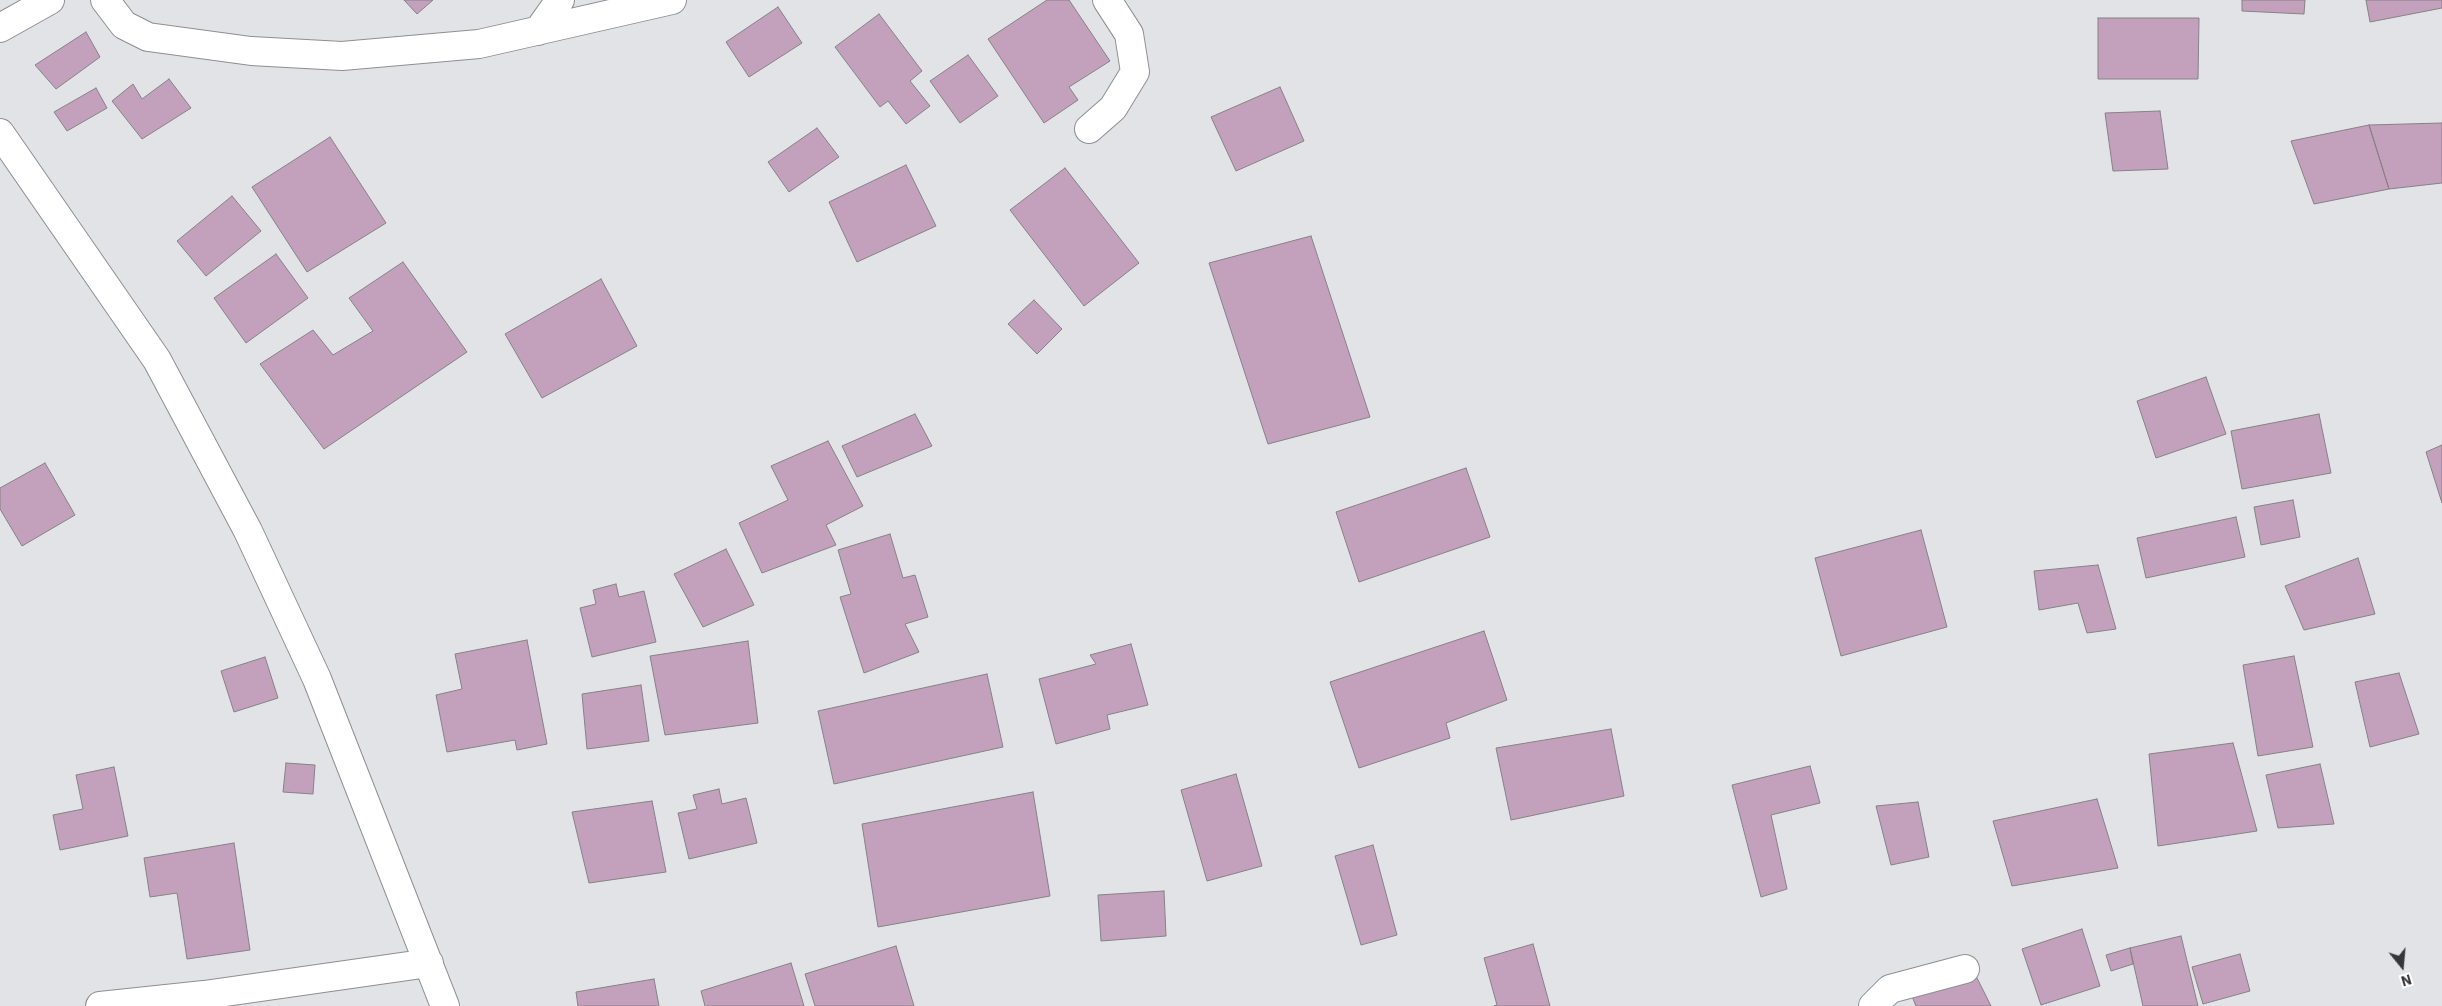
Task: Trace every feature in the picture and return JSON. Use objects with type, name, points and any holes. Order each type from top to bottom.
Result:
[{"type":"street","points":[[0,28],[50,0]]},
{"type":"street","points":[[105,0],[124,25],[148,37],[251,51],[342,56],[479,44],[672,0]]},
{"type":"street","points":[[538,31],[560,0]]},
{"type":"street","points":[[1089,129],[1113,108],[1135,72],[1129,34],[1107,0]]},
{"type":"street","points":[[0,132],[157,360],[248,531],[316,679],[445,1006]]},
{"type":"street","points":[[100,1006],[204,995],[429,963]]},
{"type":"street","points":[[1873,1006],[1890,990],[1965,969]]},
{"type":"building","points":[[404,0],[433,0],[417,14]]},
{"type":"building","points":[[1047,0],[1069,0],[1110,61],[1069,87],[1078,100],[1044,123],[988,39]]},
{"type":"building","points":[[2242,0],[2305,0],[2304,14],[2242,11]]},
{"type":"building","points":[[2366,0],[2442,0],[2442,8],[2370,22]]},
{"type":"building","points":[[778,7],[802,43],[749,77],[726,42]]},
{"type":"building","points":[[879,14],[922,71],[910,81],[930,106],[906,124],[888,101],[880,107],[835,47]]},
{"type":"building","points":[[2098,18],[2199,18],[2198,79],[2098,79]]},
{"type":"building","points":[[86,32],[100,57],[56,89],[35,65]]},
{"type":"building","points":[[968,55],[998,96],[960,123],[930,81]]},
{"type":"building","points":[[169,79],[191,108],[142,139],[112,101],[133,84],[142,99]]},
{"type":"building","points":[[1280,87],[1304,141],[1236,171],[1211,117]]},
{"type":"building","points":[[96,88],[107,108],[67,131],[54,112]]},
{"type":"building","points":[[2160,111],[2168,169],[2113,171],[2105,113]]},
{"type":"building","points":[[2442,123],[2442,183],[2389,189],[2369,125]]},
{"type":"building","points":[[2369,125],[2389,189],[2314,204],[2291,141]]},
{"type":"building","points":[[817,128],[839,157],[789,192],[768,162]]},
{"type":"building","points":[[330,137],[386,223],[307,272],[252,187]]},
{"type":"building","points":[[906,165],[936,226],[857,262],[829,202]]},
{"type":"building","points":[[1065,168],[1139,263],[1084,306],[1010,210]]},
{"type":"building","points":[[232,196],[261,231],[206,276],[177,241]]},
{"type":"building","points":[[1311,236],[1370,417],[1268,444],[1209,263]]},
{"type":"building","points":[[276,254],[308,298],[246,343],[214,298]]},
{"type":"building","points":[[403,262],[467,352],[324,449],[260,364],[313,330],[333,355],[373,331],[349,298]]},
{"type":"building","points":[[601,279],[637,346],[542,398],[505,334]]},
{"type":"building","points":[[1034,300],[1062,329],[1037,354],[1008,324]]},
{"type":"building","points":[[2206,377],[2226,434],[2156,458],[2137,401]]},
{"type":"building","points":[[915,414],[932,446],[857,477],[842,446]]},
{"type":"building","points":[[2319,414],[2331,473],[2242,489],[2231,431]]},
{"type":"building","points":[[828,441],[863,506],[826,525],[836,545],[762,573],[739,523],[788,500],[771,466]]},
{"type":"building","points":[[2442,445],[2442,503],[2426,452]]},
{"type":"building","points":[[45,463],[75,515],[22,546],[0,509],[0,488]]},
{"type":"building","points":[[1466,468],[1490,537],[1359,582],[1336,512]]},
{"type":"building","points":[[2293,500],[2300,537],[2261,545],[2254,507]]},
{"type":"building","points":[[2236,517],[2245,557],[2146,578],[2137,538]]},
{"type":"building","points":[[1921,530],[1947,627],[1841,656],[1815,558]]},
{"type":"building","points":[[890,534],[903,578],[915,575],[928,617],[905,624],[919,652],[864,673],[840,597],[851,594],[838,550]]},
{"type":"building","points":[[726,549],[754,605],[703,627],[674,574]]},
{"type":"building","points":[[2358,558],[2375,614],[2304,630],[2285,586]]},
{"type":"building","points":[[2098,565],[2116,629],[2087,633],[2078,603],[2039,610],[2034,571]]},
{"type":"building","points":[[616,584],[619,597],[644,591],[656,642],[592,657],[580,608],[596,604],[593,590]]},
{"type":"building","points":[[1484,631],[1507,700],[1446,723],[1450,738],[1359,768],[1330,682]]},
{"type":"building","points":[[527,640],[547,744],[517,750],[515,740],[447,752],[436,695],[462,689],[455,654]]},
{"type":"building","points":[[748,641],[758,723],[665,735],[650,656]]},
{"type":"building","points":[[1131,644],[1148,705],[1107,715],[1110,729],[1056,744],[1039,679],[1096,664],[1090,655]]},
{"type":"building","points":[[2294,656],[2313,747],[2258,756],[2243,665]]},
{"type":"building","points":[[265,657],[278,698],[234,712],[221,671]]},
{"type":"building","points":[[2399,673],[2419,734],[2370,747],[2355,682]]},
{"type":"building","points":[[987,674],[1003,747],[834,784],[818,711]]},
{"type":"building","points":[[641,685],[649,741],[587,749],[582,694]]},
{"type":"building","points":[[1611,729],[1624,796],[1511,820],[1496,748]]},
{"type":"building","points":[[2233,743],[2257,831],[2158,846],[2149,754]]},
{"type":"building","points":[[286,763],[315,765],[313,794],[283,792]]},
{"type":"building","points":[[2320,764],[2334,824],[2278,828],[2266,775]]},
{"type":"building","points":[[1810,766],[1820,803],[1771,815],[1787,889],[1761,897],[1732,785]]},
{"type":"building","points":[[114,767],[128,836],[60,850],[53,815],[83,809],[76,775]]},
{"type":"building","points":[[1236,774],[1262,866],[1207,881],[1181,790]]},
{"type":"building","points":[[719,789],[722,804],[746,798],[757,843],[689,859],[678,813],[697,809],[693,795]]},
{"type":"building","points":[[1033,792],[1050,896],[878,927],[862,824]]},
{"type":"building","points":[[2097,799],[2118,868],[2012,886],[1993,821]]},
{"type":"building","points":[[652,801],[666,872],[589,883],[572,812]]},
{"type":"building","points":[[1918,802],[1929,857],[1891,865],[1876,806]]},
{"type":"building","points":[[234,843],[250,950],[187,959],[177,893],[150,897],[144,858]]},
{"type":"building","points":[[1373,845],[1397,935],[1361,945],[1335,856]]},
{"type":"building","points":[[1164,891],[1166,936],[1101,941],[1098,895]]},
{"type":"building","points":[[2082,929],[2100,986],[2041,1005],[2022,949]]},
{"type":"building","points":[[2181,936],[2198,1006],[2143,1006],[2130,948]]},
{"type":"building","points":[[1533,944],[1550,1006],[1494,1006],[1497,1005],[1484,958]]},
{"type":"building","points":[[896,946],[914,1006],[815,1006],[805,974]]},
{"type":"building","points":[[2130,948],[2133,964],[2111,971],[2106,955]]},
{"type":"building","points":[[2240,954],[2250,991],[2203,1004],[2192,967]]},
{"type":"building","points":[[791,963],[804,1006],[705,1006],[701,991]]},
{"type":"building","points":[[1970,964],[1991,1006],[1916,1006],[1908,987]]},
{"type":"building","points":[[654,979],[659,1006],[578,1006],[576,992]]}]
